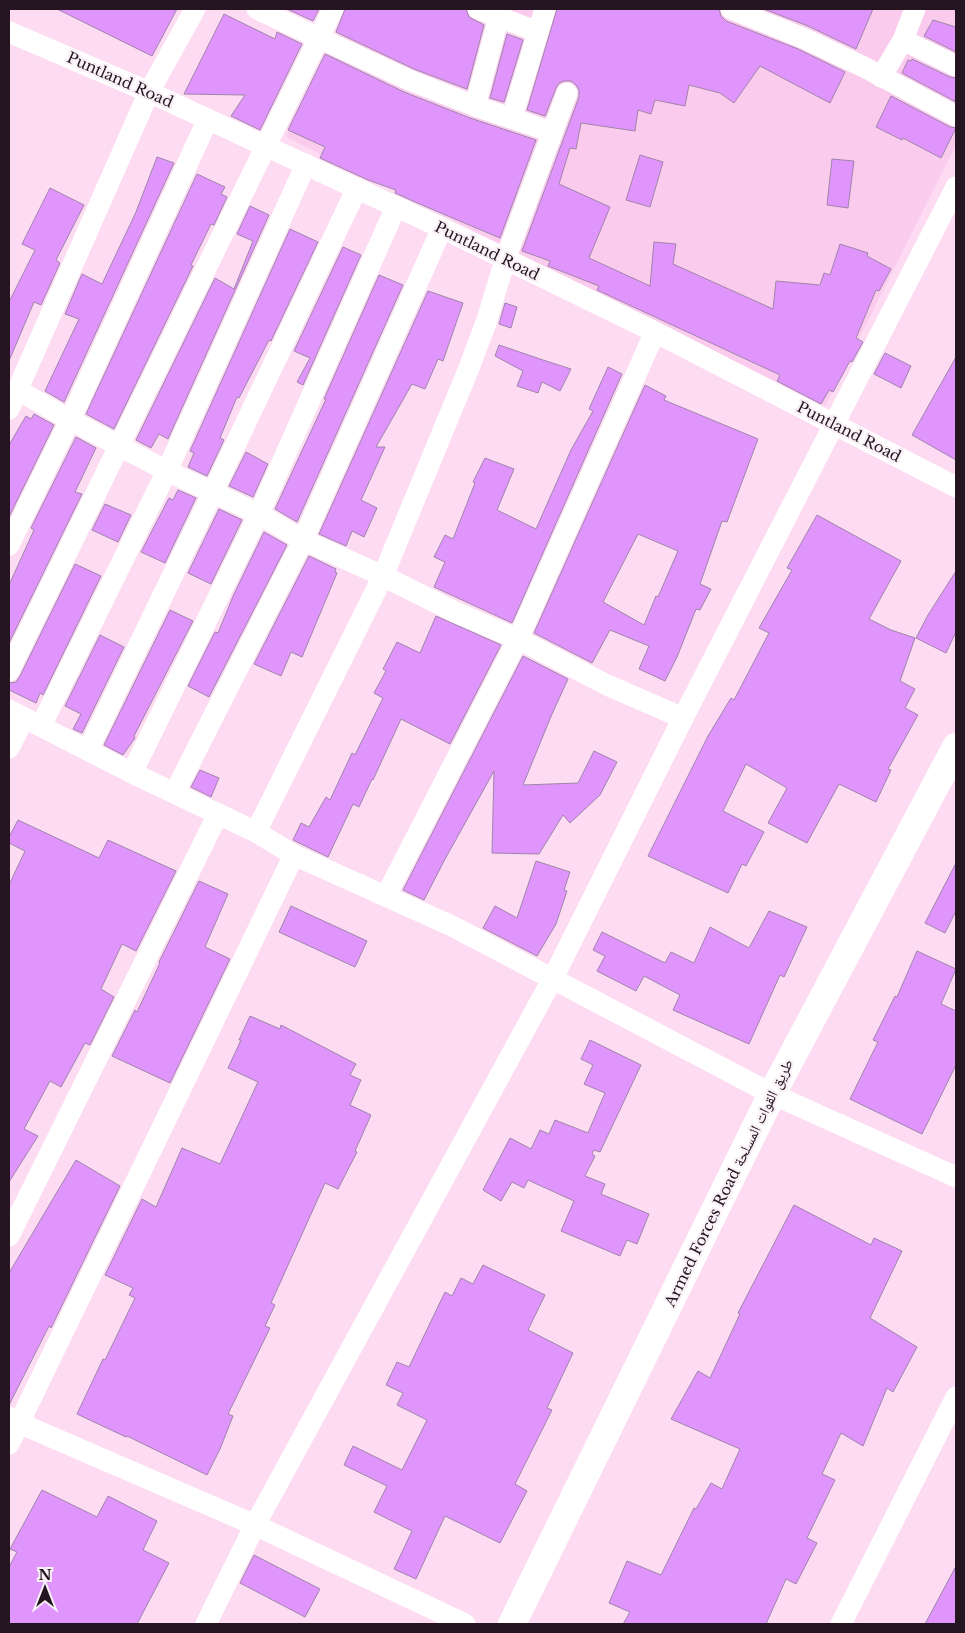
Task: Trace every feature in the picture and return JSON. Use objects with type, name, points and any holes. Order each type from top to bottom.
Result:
[{"type":"street","points":[[9,409],[149,92],[194,9]]},
{"type":"street","points":[[9,671],[333,9]]},
{"type":"street","points":[[478,9],[500,13],[538,32]]},
{"type":"street","points":[[512,118],[545,9]]},
{"type":"street","points":[[731,9],[803,38],[864,67],[956,116]]},
{"type":"street","points":[[881,77],[902,40],[915,9]]},
{"type":"street","points":[[269,12],[319,38],[409,80],[475,106],[552,132]]},
{"type":"street","points":[[475,106],[500,13]]},
{"type":"street","name":"Puntland Road","points":[[9,32],[149,92],[442,228],[655,332],[956,487]]},
{"type":"street","points":[[902,40],[956,66]]},
{"type":"street","points":[[256,832],[383,576],[470,368],[488,320],[506,260],[567,94]]},
{"type":"street","points":[[9,545],[70,420],[208,119]]},
{"type":"street","points":[[9,748],[24,718],[166,471],[306,164]]},
{"type":"street","points":[[206,1624],[255,1524],[553,978],[956,187]]},
{"type":"street","points":[[88,750],[357,188]]},
{"type":"street","points":[[132,773],[259,514],[396,207]]},
{"type":"street","points":[[175,792],[302,540],[442,228]]},
{"type":"street","points":[[386,896],[518,639],[655,332]]},
{"type":"street","points":[[18,390],[166,471],[259,514],[302,540],[383,576],[455,612],[518,639],[607,685],[684,718]]},
{"type":"street","points":[[24,718],[132,773],[256,832],[294,855],[452,926],[772,1094],[956,1177]]},
{"type":"street","name":"Armed Forces Road طريق القوات المسلحة","points":[[512,1624],[772,1094],[956,746]]},
{"type":"street","points":[[9,1236],[218,814]]},
{"type":"street","points":[[9,1444],[14,1420],[294,855]]},
{"type":"street","points":[[841,1624],[956,1397]]},
{"type":"street","points":[[14,1420],[255,1524],[465,1624]]},
{"type":"shaded area","points":[[350,9],[956,9],[956,145],[825,406],[286,137]]},
{"type":"building","points":[[57,9],[177,9],[152,56]]},
{"type":"building","points":[[287,9],[319,9],[313,21]]},
{"type":"building","points":[[345,9],[466,9],[469,17],[484,25],[467,89],[414,69],[336,32]]},
{"type":"building","points":[[557,9],[719,9],[721,16],[726,21],[798,49],[845,72],[830,103],[760,66],[734,103],[720,93],[689,85],[685,106],[655,100],[651,114],[638,110],[635,131],[581,123],[576,149],[570,148],[559,184],[610,207],[589,258],[650,286],[654,242],[676,244],[673,264],[773,309],[776,281],[820,285],[824,273],[830,275],[840,244],[868,253],[867,256],[891,269],[879,291],[876,290],[856,338],[863,342],[833,392],[829,390],[821,404],[777,381],[780,375],[597,290],[599,286],[548,266],[550,261],[522,251],[579,97],[579,90],[576,85],[571,81],[564,81],[559,83],[556,88],[545,116],[527,110]]},
{"type":"building","points":[[764,9],[873,9],[856,49],[808,26]]},
{"type":"building","points":[[224,14],[275,39],[277,32],[302,44],[260,130],[231,116],[245,95],[184,94]]},
{"type":"building","points":[[933,20],[956,27],[956,52],[924,36]]},
{"type":"building","points":[[507,34],[523,40],[504,102],[490,98]]},
{"type":"building","points":[[325,54],[404,92],[470,118],[536,140],[500,238],[395,193],[396,190],[368,180],[320,158],[325,147],[288,130]]},
{"type":"building","points":[[912,59],[956,78],[956,102],[902,73],[908,60],[911,61]]},
{"type":"building","points":[[891,96],[950,127],[956,128],[941,158],[903,138],[902,140],[876,127]]},
{"type":"building","points":[[640,155],[663,162],[650,207],[626,200]]},
{"type":"building","points":[[157,157],[174,163],[64,402],[45,391],[79,319],[65,314],[82,274],[102,284],[136,212]]},
{"type":"building","points":[[832,159],[854,161],[848,208],[827,205]]},
{"type":"building","points":[[197,174],[225,187],[221,194],[227,197],[214,225],[211,224],[191,265],[193,266],[114,429],[86,414]]},
{"type":"building","points":[[50,188],[84,205],[56,260],[60,263],[41,305],[34,302],[9,361],[9,302],[35,250],[22,244]]},
{"type":"building","points":[[250,206],[269,215],[168,439],[159,434],[151,448],[136,440],[215,278],[234,289],[253,241],[237,234]]},
{"type":"building","points":[[290,229],[318,242],[271,341],[269,340],[239,398],[237,397],[220,438],[224,440],[207,476],[188,467],[194,453],[190,451]]},
{"type":"building","points":[[343,247],[361,255],[303,385],[297,382],[310,358],[294,351]]},
{"type":"building","points":[[379,275],[403,285],[297,522],[275,509],[326,399],[324,399]]},
{"type":"building","points":[[428,291],[463,303],[443,361],[438,359],[425,389],[412,384],[376,447],[385,447],[361,500],[377,508],[364,537],[352,531],[346,546],[319,534]]},
{"type":"building","points":[[505,303],[517,307],[511,328],[499,324]]},
{"type":"building","points":[[499,345],[571,369],[560,391],[542,382],[538,393],[517,386],[523,371],[495,356]]},
{"type":"building","points":[[885,353],[911,366],[901,388],[874,374]]},
{"type":"building","points":[[956,357],[956,460],[912,435]]},
{"type":"building","points":[[608,367],[622,374],[512,623],[434,587],[445,562],[434,557],[445,535],[453,539],[475,483],[473,482],[485,458],[514,469],[497,510],[536,529],[571,450],[593,411],[589,409]]},
{"type":"building","points":[[645,385],[666,396],[664,400],[758,439],[727,522],[722,521],[700,584],[711,589],[700,610],[696,609],[677,657],[665,681],[639,669],[649,646],[610,630],[592,663],[534,633]],"holes":[[[638,534],[678,551],[644,625],[603,602]]]},
{"type":"building","points":[[34,414],[54,425],[9,517],[9,445],[26,416],[31,419]]},
{"type":"building","points":[[76,437],[96,448],[75,492],[82,494],[9,643],[9,585],[34,530],[31,528]]},
{"type":"building","points":[[246,452],[268,464],[253,497],[229,486]]},
{"type":"building","points":[[178,490],[196,498],[165,563],[141,552],[169,498],[173,500]]},
{"type":"building","points":[[105,504],[131,515],[118,542],[92,530]]},
{"type":"building","points":[[219,509],[242,520],[211,584],[188,573]]},
{"type":"building","points":[[817,515],[901,561],[869,619],[891,630],[915,638],[900,681],[915,689],[905,708],[918,715],[888,769],[891,770],[876,802],[839,784],[807,843],[768,823],[787,788],[746,764],[723,811],[764,832],[746,866],[742,864],[728,893],[648,856],[708,736],[731,698],[734,700],[769,633],[759,628],[792,570],[787,568]]},
{"type":"building","points":[[264,532],[287,545],[209,697],[188,686],[215,632],[218,633],[234,594]]},
{"type":"building","points":[[309,556],[336,569],[335,572],[337,573],[302,657],[291,652],[281,676],[254,664]]},
{"type":"building","points":[[75,564],[101,576],[43,695],[40,693],[36,703],[9,690],[9,683],[16,682],[20,676]]},
{"type":"building","points":[[956,571],[956,632],[946,653],[916,638]]},
{"type":"building","points":[[170,610],[193,621],[134,736],[135,738],[123,755],[104,745]]},
{"type":"building","points":[[436,616],[501,645],[450,744],[401,719],[359,807],[353,804],[328,857],[293,840],[301,823],[309,827],[326,797],[330,800],[352,753],[355,755],[383,698],[374,693],[386,671],[383,669],[397,642],[420,653]]},
{"type":"building","points":[[100,635],[124,647],[82,733],[73,729],[81,714],[65,706]]},
{"type":"building","points":[[523,656],[568,679],[523,785],[578,783],[594,751],[617,762],[600,795],[570,823],[563,815],[539,854],[492,853],[494,771],[424,900],[403,890]]},
{"type":"building","points":[[200,770],[219,778],[211,797],[191,787]]},
{"type":"building","points":[[18,820],[99,858],[108,840],[176,871],[136,951],[122,944],[101,989],[114,997],[90,1045],[85,1043],[61,1087],[50,1081],[24,1129],[38,1136],[9,1182],[9,885],[25,851],[9,843],[9,837]]},
{"type":"building","points":[[536,861],[570,872],[564,890],[567,891],[556,924],[537,956],[483,928],[495,906],[517,918]]},
{"type":"building","points":[[956,863],[956,911],[945,933],[925,923]]},
{"type":"building","points":[[199,881],[228,894],[205,947],[230,959],[170,1083],[112,1056],[135,1010],[137,1012],[159,962]]},
{"type":"building","points":[[291,906],[367,941],[355,967],[279,932]]},
{"type":"building","points":[[769,911],[807,927],[784,977],[780,975],[749,1044],[673,1010],[680,995],[644,976],[636,991],[597,971],[605,956],[593,950],[602,932],[665,963],[671,952],[694,963],[710,927],[749,948]]},
{"type":"building","points":[[917,951],[956,969],[941,1004],[956,1011],[956,1065],[922,1134],[850,1099],[878,1042],[873,1040],[895,996],[897,997]]},
{"type":"building","points":[[250,1016],[280,1029],[281,1025],[356,1064],[350,1075],[361,1080],[350,1105],[371,1115],[355,1151],[357,1152],[338,1189],[325,1183],[271,1303],[275,1305],[265,1326],[270,1328],[228,1414],[233,1416],[207,1475],[77,1414],[135,1298],[129,1295],[133,1288],[105,1275],[142,1199],[156,1207],[182,1148],[220,1164],[258,1082],[228,1068]]},
{"type":"building","points":[[590,1040],[641,1065],[600,1152],[594,1150],[592,1154],[595,1156],[585,1176],[605,1184],[601,1194],[649,1214],[637,1244],[627,1240],[620,1256],[561,1231],[574,1201],[528,1180],[524,1188],[512,1182],[501,1201],[483,1190],[510,1138],[531,1149],[540,1130],[549,1134],[555,1120],[588,1133],[605,1093],[584,1084],[593,1065],[581,1059]]},
{"type":"building","points":[[76,1160],[120,1186],[51,1328],[49,1326],[9,1405],[9,1273]]},
{"type":"building","points":[[794,1205],[871,1245],[874,1238],[902,1251],[870,1318],[917,1347],[893,1392],[887,1388],[863,1446],[841,1433],[822,1474],[835,1480],[807,1538],[817,1543],[796,1584],[786,1579],[766,1624],[623,1624],[630,1612],[609,1603],[627,1561],[661,1575],[694,1508],[696,1509],[711,1483],[722,1489],[740,1449],[671,1419],[698,1371],[710,1378],[740,1314],[738,1313]]},
{"type":"building","points":[[483,1265],[545,1295],[528,1330],[573,1353],[547,1408],[552,1410],[515,1484],[527,1491],[500,1543],[445,1516],[416,1579],[394,1569],[412,1531],[374,1512],[387,1486],[344,1465],[353,1446],[402,1470],[427,1420],[397,1405],[403,1393],[386,1385],[397,1362],[409,1367],[445,1292],[452,1296],[461,1278],[473,1284]]},
{"type":"building","points":[[42,1490],[97,1517],[108,1496],[157,1521],[143,1550],[169,1563],[137,1624],[9,1624],[9,1567],[17,1552],[10,1549]]},
{"type":"building","points":[[254,1555],[320,1589],[305,1617],[240,1583]]},
{"type":"building","points":[[956,1566],[956,1624],[925,1624]]}]
